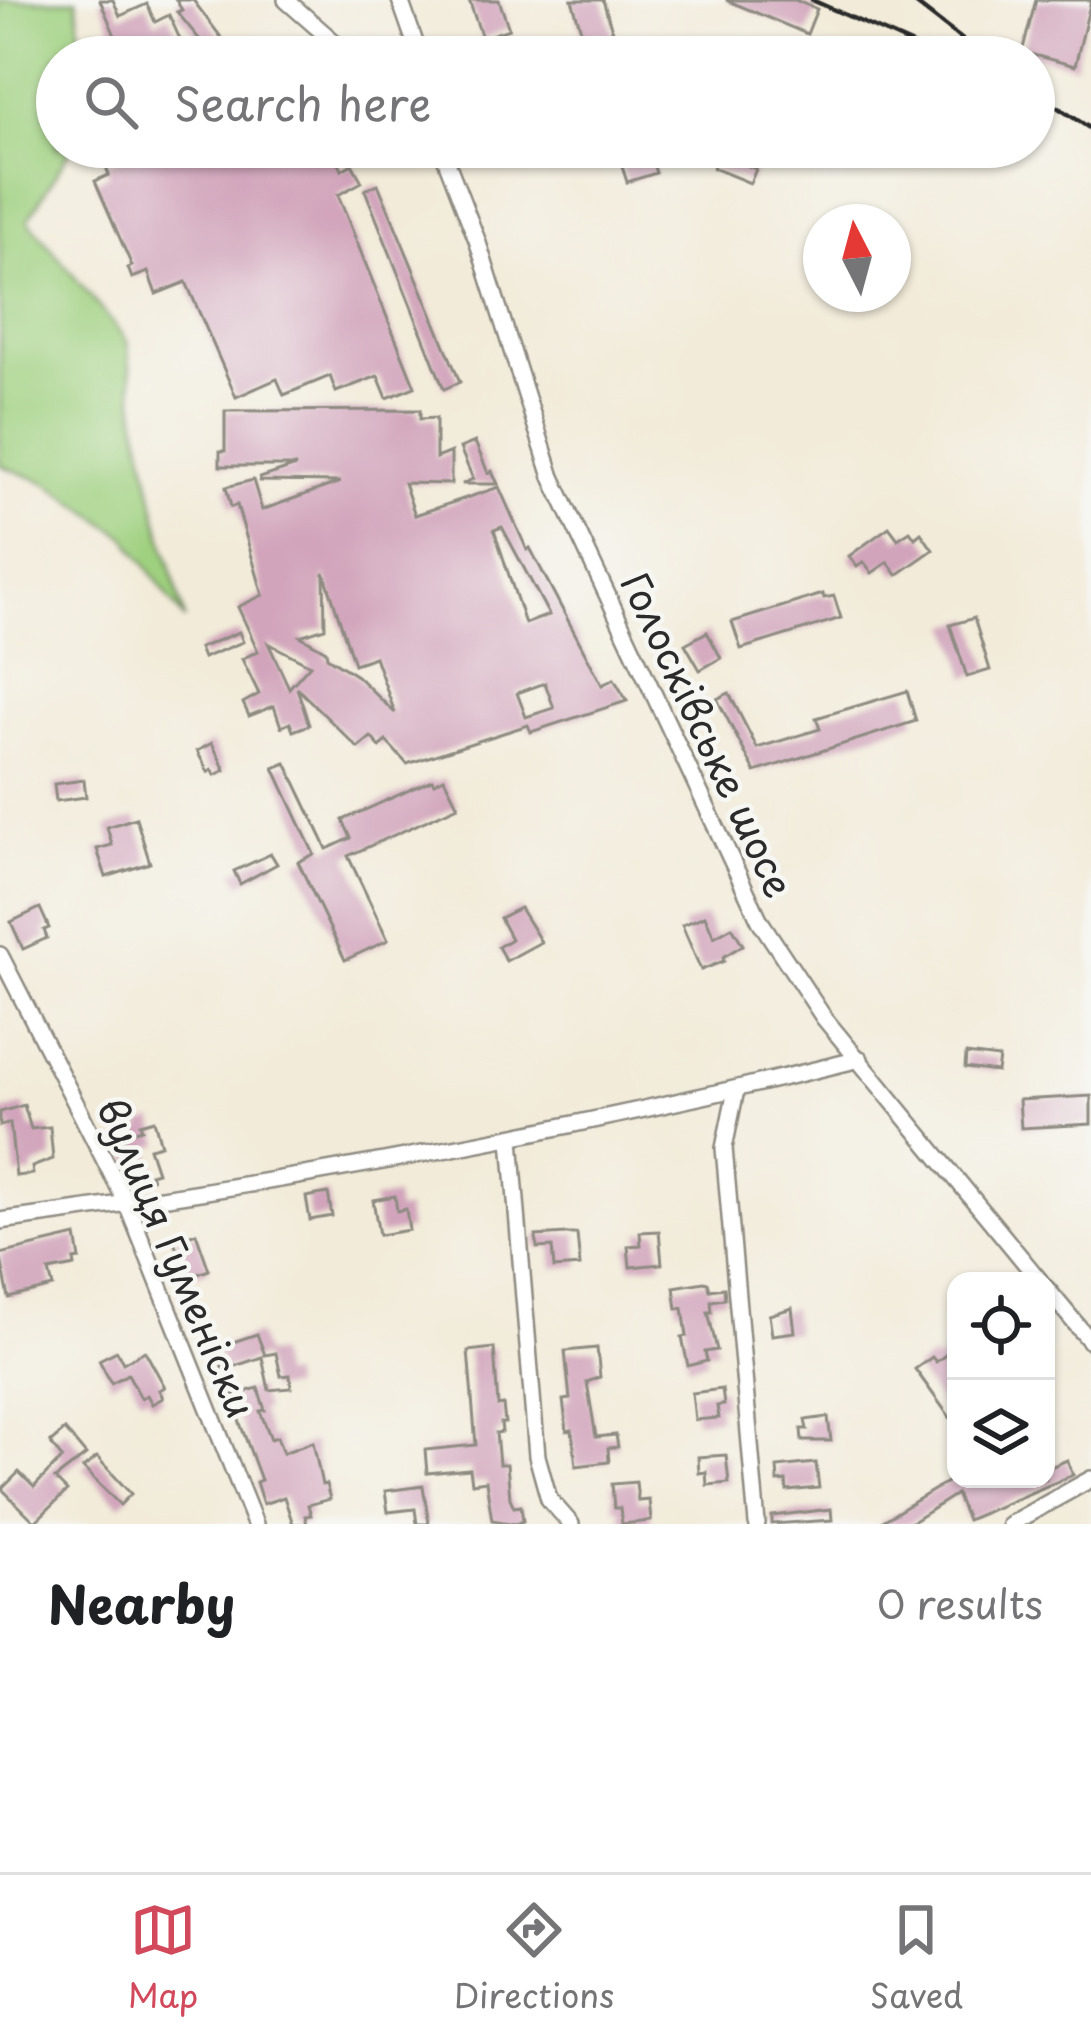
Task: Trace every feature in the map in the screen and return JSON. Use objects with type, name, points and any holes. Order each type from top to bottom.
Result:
[{"type":"street","points":[[286,0],[327,36]]},
{"type":"street","points":[[400,0],[412,36]]},
{"type":"street","name":"Голосківське шосе","points":[[449,168],[538,437],[574,528],[760,921],[824,1018],[1033,1272]]},
{"type":"street","name":"вулиця Гуменіски","points":[[0,955],[127,1204],[255,1524]]},
{"type":"street","points":[[0,1221],[511,1139],[860,1059]]},
{"type":"street","points":[[736,1090],[724,1148],[758,1524]]},
{"type":"street","points":[[511,1139],[537,1456],[549,1499],[571,1524]]},
{"type":"street","name":"Голосківське шосе","points":[[1055,1298],[1091,1342]]},
{"type":"street","points":[[1010,1524],[1091,1479]]},
{"type":"green space","points":[[0,0],[77,0],[80,36],[36,36],[36,168],[59,168],[28,220],[127,341],[157,517],[185,620],[126,537],[47,483],[0,465]]},
{"type":"building","points":[[100,0],[113,0],[120,16],[147,4],[155,22],[169,15],[178,36],[115,36]]},
{"type":"building","points":[[176,0],[193,0],[220,36],[197,36],[177,12],[182,10]]},
{"type":"building","points":[[469,0],[499,0],[509,29],[481,36]]},
{"type":"building","points":[[572,0],[603,0],[614,36],[583,36]]},
{"type":"building","points":[[726,0],[795,0],[817,9],[807,34]]},
{"type":"building","points":[[1036,0],[1091,0],[1075,66],[1055,61],[1055,36],[1026,36]]},
{"type":"building","points":[[106,168],[354,168],[362,182],[338,195],[415,387],[387,398],[378,376],[336,392],[330,376],[284,395],[277,379],[236,397],[186,282],[156,294],[148,272],[132,278],[128,268],[132,266],[95,181],[109,175]]},
{"type":"building","points":[[623,168],[654,168],[656,173],[627,182]]},
{"type":"building","points":[[713,168],[754,168],[750,183]]},
{"type":"building","points":[[378,184],[460,382],[444,389],[365,190]]},
{"type":"building","points":[[420,410],[420,419],[436,418],[436,458],[451,452],[451,484],[404,483],[415,515],[499,487],[527,550],[530,548],[602,685],[614,679],[627,701],[531,732],[528,725],[407,764],[386,741],[380,747],[371,737],[358,748],[297,688],[309,725],[293,731],[290,723],[281,727],[274,706],[249,716],[243,703],[259,694],[242,659],[258,651],[238,607],[263,595],[237,505],[231,507],[226,487],[253,480],[262,510],[340,482],[260,481],[296,466],[220,466],[220,451],[225,451],[225,411]],"holes":[[[502,527],[549,615],[525,624],[494,530]],[[324,572],[354,664],[375,657],[395,713],[357,676],[300,636],[325,628]],[[268,643],[310,665],[289,688]],[[545,683],[554,708],[526,717],[517,693]]]},
{"type":"building","points":[[475,442],[498,484],[462,484],[473,479],[460,448]]},
{"type":"building","points":[[889,527],[898,539],[910,531],[915,538],[921,533],[933,550],[897,575],[888,562],[872,573],[864,562],[857,567],[849,556]]},
{"type":"building","points":[[823,594],[824,598],[834,596],[841,618],[741,649],[732,622]]},
{"type":"building","points":[[974,618],[990,670],[967,677],[950,625]]},
{"type":"building","points":[[239,632],[243,642],[203,658],[199,648]]},
{"type":"building","points":[[707,632],[721,658],[700,670],[685,644]]},
{"type":"building","points":[[907,691],[916,721],[755,772],[717,699],[729,693],[757,748],[820,729],[816,718]]},
{"type":"building","points":[[212,743],[225,770],[215,775],[212,769],[208,772],[197,751]]},
{"type":"building","points":[[286,763],[327,849],[351,838],[343,820],[432,780],[444,778],[458,806],[348,856],[388,940],[345,960],[298,862],[314,854],[274,768]]},
{"type":"building","points":[[84,780],[86,797],[56,801],[54,784]]},
{"type":"building","points":[[136,818],[150,863],[106,877],[97,849],[112,845],[107,827]]},
{"type":"building","points":[[271,854],[277,864],[240,884],[234,871]]},
{"type":"building","points":[[40,908],[49,928],[44,930],[47,938],[23,949],[11,922]]},
{"type":"building","points":[[520,908],[541,942],[506,961],[498,947],[511,939],[500,918]]},
{"type":"building","points":[[705,916],[714,937],[732,927],[743,945],[723,957],[724,961],[701,970],[682,925]]},
{"type":"building","points":[[966,1054],[999,1058],[997,1072],[965,1068]]},
{"type":"building","points":[[1091,1096],[1091,1124],[1021,1128],[1019,1100]]},
{"type":"building","points":[[24,1105],[31,1129],[50,1127],[53,1159],[32,1167],[33,1174],[16,1176],[10,1123],[0,1126],[0,1112]]},
{"type":"building","points":[[154,1120],[161,1145],[149,1148],[157,1172],[137,1184],[123,1134]]},
{"type":"building","points":[[328,1193],[332,1216],[310,1220],[306,1197]]},
{"type":"building","points":[[395,1196],[397,1211],[406,1209],[409,1230],[379,1235],[373,1200]]},
{"type":"building","points":[[659,1231],[662,1264],[630,1267],[628,1246],[641,1245],[640,1232]]},
{"type":"building","points":[[196,1233],[209,1270],[181,1280],[174,1241]]},
{"type":"building","points":[[577,1234],[580,1266],[554,1268],[552,1247],[537,1248],[536,1236]]},
{"type":"building","points":[[76,1236],[80,1259],[74,1260],[75,1266],[49,1271],[53,1287],[9,1298],[0,1254]]},
{"type":"building","points":[[704,1282],[710,1290],[724,1288],[725,1299],[711,1301],[712,1312],[708,1312],[717,1350],[705,1352],[707,1361],[688,1366],[683,1308],[677,1309],[674,1287]]},
{"type":"building","points":[[792,1308],[795,1332],[772,1335],[769,1315]]},
{"type":"building","points":[[257,1334],[265,1355],[276,1353],[281,1376],[290,1375],[291,1388],[269,1390],[262,1357],[223,1370],[215,1348]]},
{"type":"building","points":[[494,1348],[498,1406],[503,1405],[505,1423],[501,1423],[502,1432],[496,1433],[499,1464],[507,1464],[510,1498],[514,1507],[521,1506],[523,1521],[516,1524],[492,1520],[486,1481],[472,1483],[470,1469],[427,1473],[425,1450],[476,1445],[468,1351]]},
{"type":"building","points":[[597,1348],[600,1377],[587,1382],[596,1437],[616,1435],[618,1447],[608,1448],[609,1462],[576,1466],[563,1400],[570,1399],[565,1351]]},
{"type":"building","points":[[117,1351],[123,1363],[145,1351],[165,1387],[159,1390],[163,1398],[152,1404],[147,1395],[141,1398],[128,1374],[111,1383],[99,1360]]},
{"type":"building","points":[[947,1354],[947,1413],[915,1369],[932,1357],[936,1362]]},
{"type":"building","points":[[258,1388],[265,1410],[260,1411],[271,1439],[277,1437],[283,1453],[313,1442],[322,1485],[326,1484],[330,1499],[308,1505],[307,1524],[293,1524],[284,1497],[263,1504],[256,1482],[261,1480],[230,1396]]},
{"type":"building","points":[[722,1389],[724,1405],[717,1406],[719,1418],[695,1420],[692,1393]]},
{"type":"building","points":[[828,1417],[831,1441],[802,1441],[805,1420]]},
{"type":"building","points":[[65,1430],[86,1455],[55,1479],[67,1491],[35,1522],[2,1489],[19,1472],[34,1487],[62,1458],[50,1443]]},
{"type":"building","points":[[726,1455],[729,1483],[707,1485],[706,1472],[699,1473],[698,1457]]},
{"type":"building","points":[[97,1457],[131,1494],[120,1505],[83,1468]]},
{"type":"building","points":[[1067,1460],[1073,1475],[1055,1483],[1055,1465]]},
{"type":"building","points":[[816,1463],[819,1488],[787,1491],[786,1481],[778,1482],[777,1467]]},
{"type":"building","points":[[636,1482],[638,1501],[649,1500],[651,1521],[622,1524],[620,1508],[614,1508],[612,1484]]},
{"type":"building","points":[[947,1482],[947,1488],[1042,1488],[967,1520],[956,1494],[909,1524],[878,1524]]},
{"type":"building","points":[[423,1486],[429,1524],[417,1524],[415,1509],[388,1512],[385,1491]]},
{"type":"building","points":[[831,1509],[832,1520],[772,1524],[772,1516]]},
{"type":"railway","points":[[812,0],[893,36]]},
{"type":"railway","points":[[911,0],[958,36]]},
{"type":"railway","points":[[1055,106],[1091,129]]}]
